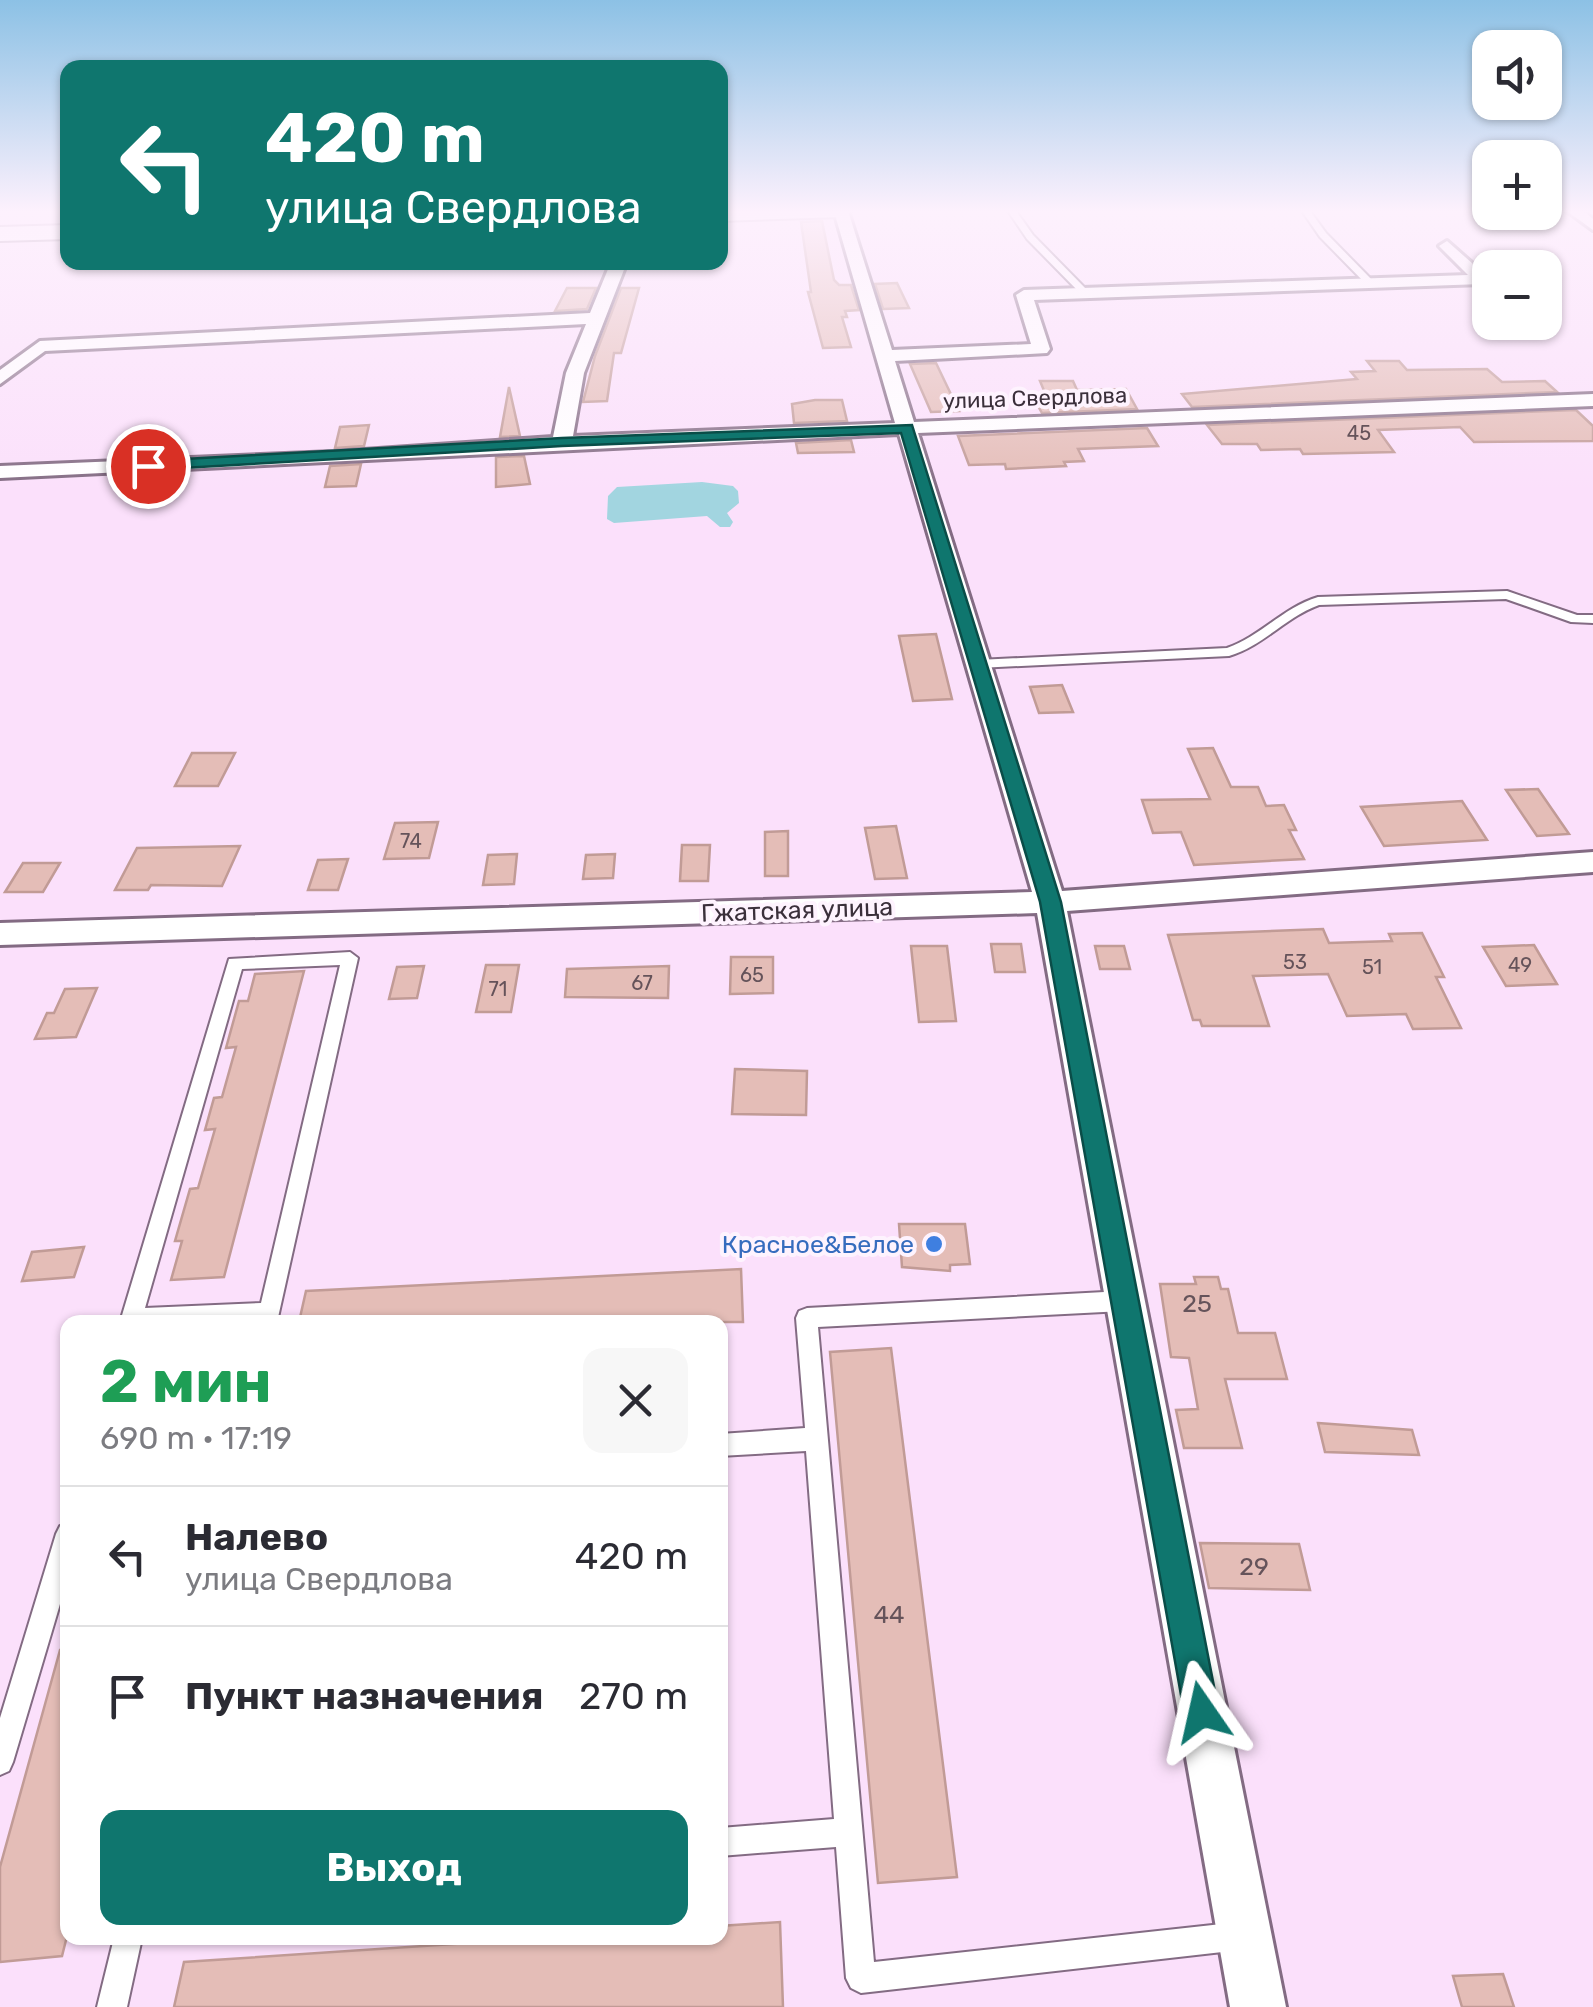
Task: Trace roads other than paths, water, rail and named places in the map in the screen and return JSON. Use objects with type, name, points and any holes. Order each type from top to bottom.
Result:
[{"type":"street","points":[[562,442],[575,374],[603,305]]},
{"type":"street","points":[[869,305],[1050,902],[1258,2007]]},
{"type":"street","points":[[885,356],[1041,349],[1027,305]]},
{"type":"street","points":[[0,380],[40,346],[598,318]]},
{"type":"street","name":"улица Свердлова","points":[[0,472],[334,458],[562,442],[1593,400]]},
{"type":"street","name":"Гжатская улица","points":[[0,934],[1050,902],[1593,862]]},
{"type":"lane","points":[[978,664],[1229,652],[1252,646],[1304,604],[1318,602],[1508,595],[1576,619],[1593,619]]},
{"type":"lane","points":[[131,1315],[235,963],[350,958],[269,1315]]},
{"type":"lane","points":[[1123,1301],[806,1318],[861,1978],[1244,1936]]},
{"type":"lane","points":[[728,1444],[816,1439]]},
{"type":"lane","points":[[0,1762],[60,1561]]},
{"type":"lane","points":[[728,1841],[849,1832]]},
{"type":"lane","points":[[112,2007],[126,1945]]},
{"type":"place","name":"Красное&Белое","points":[[934,1244]]}]
